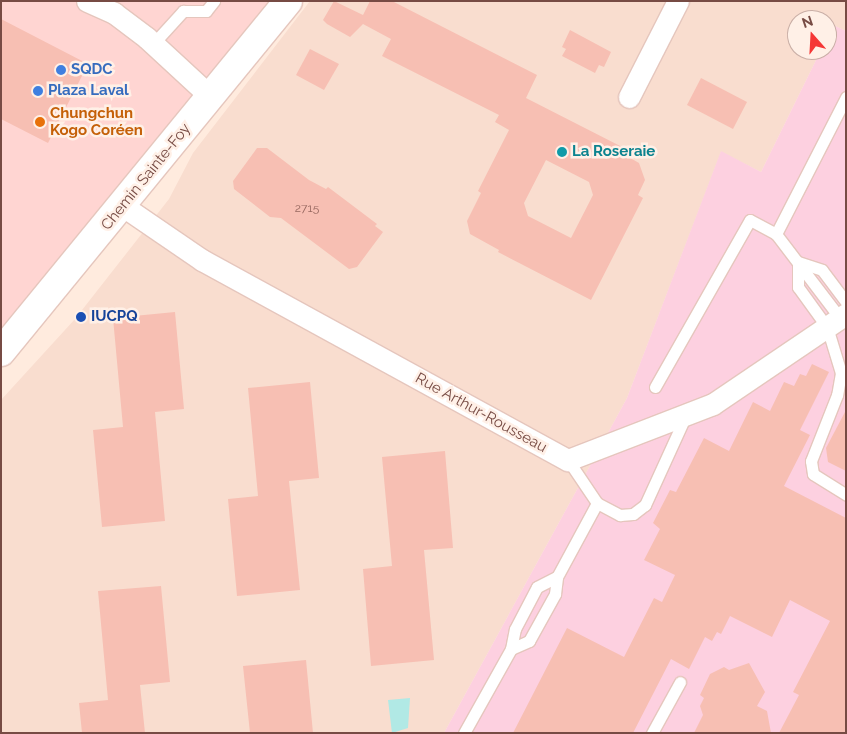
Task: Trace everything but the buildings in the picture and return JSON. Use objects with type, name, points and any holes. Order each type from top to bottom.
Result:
[{"type":"main road","name":"Chemin Sainte-Foy","points":[[1,352],[123,206],[288,1]]},
{"type":"street","points":[[87,1],[114,13],[153,44],[211,97]]},
{"type":"street","points":[[628,97],[678,1]]},
{"type":"street","name":"Rue Arthur-Rousseau","points":[[123,206],[202,260],[568,460]]},
{"type":"street","points":[[568,460],[713,404],[840,315]]},
{"type":"lane","points":[[153,44],[182,11],[206,11],[214,1]]},
{"type":"lane","points":[[776,234],[846,97]]},
{"type":"lane","points":[[655,388],[750,220],[776,234],[798,262],[822,270],[840,315],[841,372],[837,395],[811,461],[814,474],[846,495]]},
{"type":"lane","points":[[798,262],[798,287],[840,315]]},
{"type":"lane","points":[[568,460],[597,502],[620,516],[633,514],[645,505],[686,415]]},
{"type":"lane","points":[[511,649],[529,641],[556,594],[557,577],[597,502]]},
{"type":"lane","points":[[464,733],[511,649],[515,630],[537,587],[557,577]]},
{"type":"lane","points":[[652,733],[680,682]]},
{"type":"shaded area","points":[[1,1],[288,1],[1,352]]},
{"type":"shaded area","points":[[310,1],[846,1],[846,31],[837,27],[837,10],[787,10],[787,60],[816,60],[761,172],[721,152],[627,398],[444,733],[1,733],[1,400],[75,319],[169,199],[193,153]]},
{"type":"shaded area","points":[[837,27],[846,31],[846,733],[444,733],[627,398],[721,151],[761,172],[816,60],[837,60]]},
{"type":"water","points":[[410,698],[408,728],[392,733],[388,700]]},
{"type":"place","name":"SQDC","points":[[61,70]]},
{"type":"place","name":"Plaza Laval","points":[[38,91]]},
{"type":"place","name":"Chungchun Kogo Coréen","points":[[40,122]]},
{"type":"place","name":"La Roseraie","points":[[562,152]]},
{"type":"place","name":"IUCPQ","points":[[81,317]]}]
